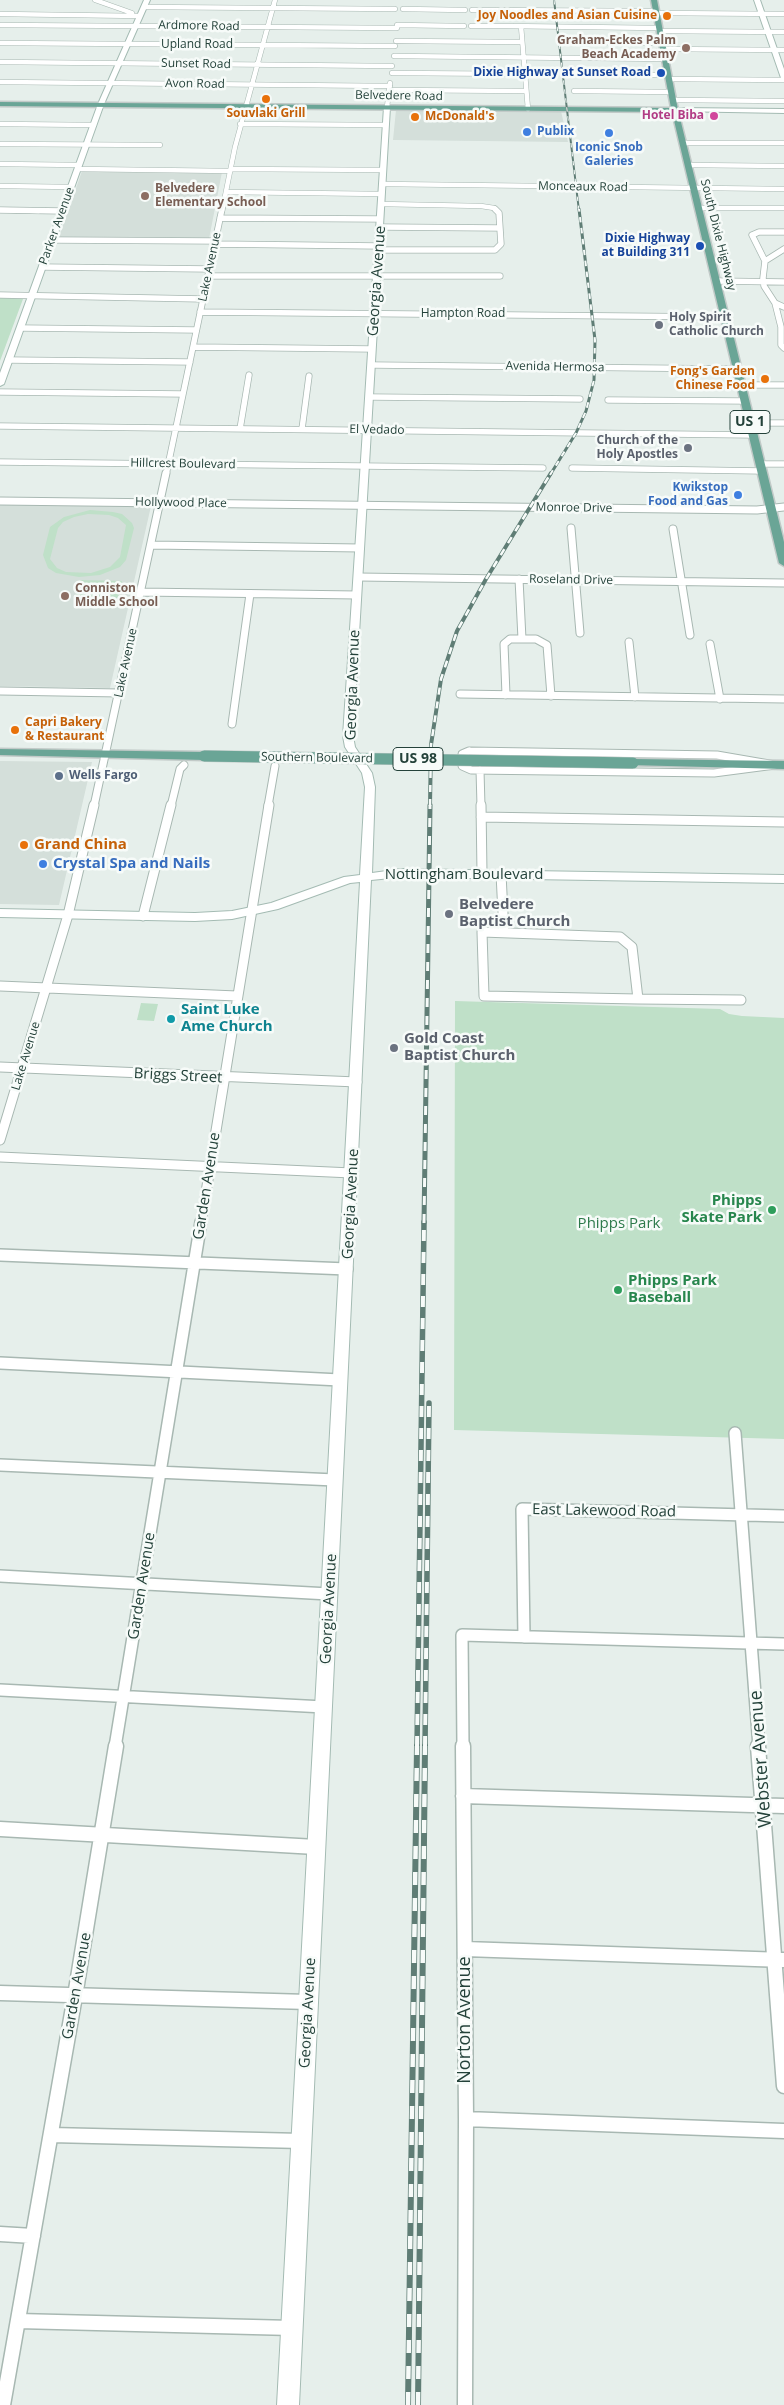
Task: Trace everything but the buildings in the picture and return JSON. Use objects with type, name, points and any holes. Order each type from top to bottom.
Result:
[{"type":"main road","name":"South Dixie Highway","points":[[654,0],[675,110],[784,563]]},
{"type":"main road","name":"Belvedere Road","points":[[0,103],[675,110]]},
{"type":"main road","name":"Southern Boulevard","points":[[0,752],[779,765]]},
{"type":"street","points":[[95,0],[140,16]]},
{"type":"street","name":"Parker Avenue","points":[[0,384],[101,104],[147,0]]},
{"type":"street","name":"Lake Avenue","points":[[0,1140],[68,915],[120,693],[240,124],[275,0]]},
{"type":"street","points":[[399,9],[401,0]]},
{"type":"street","points":[[572,74],[784,79],[757,0]]},
{"type":"street","points":[[144,7],[468,9],[784,14]]},
{"type":"street","points":[[468,9],[468,26]]},
{"type":"street","points":[[0,14],[140,16]]},
{"type":"street","name":"Georgia Avenue","points":[[288,2405],[357,1082],[370,787],[366,773],[350,747],[348,736],[387,107],[398,18]]},
{"type":"street","name":"Ardmore Road","points":[[0,25],[521,26],[784,32]]},
{"type":"street","points":[[521,26],[528,108]]},
{"type":"street","points":[[396,41],[522,42]]},
{"type":"street","points":[[570,42],[784,50]]},
{"type":"street","name":"Upland Road","points":[[0,43],[395,46]]},
{"type":"street","points":[[394,56],[664,59]]},
{"type":"street","name":"Sunset Road","points":[[0,62],[118,66],[257,64],[392,66]]},
{"type":"street","points":[[392,73],[525,74]]},
{"type":"street","name":"Avon Road","points":[[0,82],[252,84],[526,91]]},
{"type":"street","points":[[574,91],[672,92]]},
{"type":"street","points":[[673,100],[784,101]]},
{"type":"street","name":"Belvedere Road","points":[[675,110],[784,111]]},
{"type":"street","points":[[0,124],[94,125]]},
{"type":"street","points":[[240,124],[386,125]]},
{"type":"street","points":[[683,142],[784,144]]},
{"type":"street","points":[[0,144],[160,145]]},
{"type":"street","points":[[0,164],[230,170],[383,170]]},
{"type":"street","points":[[688,165],[784,166]]},
{"type":"street","name":"Monceaux Road","points":[[383,184],[784,189]]},
{"type":"street","points":[[0,186],[71,187]]},
{"type":"street","points":[[534,186],[536,195]]},
{"type":"street","points":[[226,192],[382,194]]},
{"type":"street","points":[[52,240],[492,250],[501,244],[499,211],[494,208],[481,206],[381,204]]},
{"type":"street","points":[[698,208],[784,208]]},
{"type":"street","points":[[0,210],[62,211]]},
{"type":"street","points":[[220,218],[500,228]]},
{"type":"street","points":[[784,232],[759,232],[752,235],[765,261],[763,282],[775,303],[781,327],[781,345],[784,348]]},
{"type":"street","points":[[765,261],[784,249]]},
{"type":"street","points":[[42,268],[377,278],[500,276]]},
{"type":"street","points":[[716,281],[784,282]]},
{"type":"street","points":[[0,296],[203,299]]},
{"type":"street","points":[[775,303],[784,307]]},
{"type":"street","name":"Hampton Road","points":[[200,312],[725,317]]},
{"type":"street","points":[[20,328],[196,330]]},
{"type":"street","points":[[193,347],[372,349]]},
{"type":"street","points":[[8,360],[190,362]]},
{"type":"street","name":"Avenida Hermosa","points":[[372,365],[738,369]]},
{"type":"street","points":[[240,429],[249,376]]},
{"type":"street","points":[[302,429],[309,376]]},
{"type":"street","points":[[741,385],[784,385]]},
{"type":"street","points":[[0,392],[183,394]]},
{"type":"street","points":[[370,396],[580,399]]},
{"type":"street","points":[[608,400],[745,401]]},
{"type":"street","points":[[750,423],[784,423]]},
{"type":"street","name":"El Vedado","points":[[0,426],[753,435]]},
{"type":"street","name":"Hillcrest Boulevard","points":[[0,462],[544,468]]},
{"type":"street","points":[[572,468],[761,467],[784,464]]},
{"type":"street","name":"Hollywood Place","points":[[0,501],[363,505]]},
{"type":"street","name":"Monroe Drive","points":[[363,505],[784,508]]},
{"type":"street","points":[[571,528],[580,633]]},
{"type":"street","points":[[673,529],[690,635]]},
{"type":"street","points":[[151,546],[360,548]]},
{"type":"street","name":"Roseland Drive","points":[[358,577],[784,583]]},
{"type":"street","points":[[519,579],[522,639]]},
{"type":"street","points":[[141,592],[358,595]]},
{"type":"street","points":[[232,724],[250,594]]},
{"type":"street","points":[[506,695],[504,644],[510,639],[522,639],[541,640],[547,645],[551,696]]},
{"type":"street","points":[[628,642],[635,697]]},
{"type":"street","points":[[710,644],[720,698]]},
{"type":"street","points":[[0,691],[120,693]]},
{"type":"street","points":[[460,694],[784,699]]},
{"type":"street","points":[[469,751],[718,755],[779,765],[714,773],[480,770],[467,769],[462,766],[462,754],[469,751]]},
{"type":"street","points":[[143,916],[180,769],[184,765]]},
{"type":"street","name":"Garden Avenue","points":[[3,2405],[102,1836],[275,766]]},
{"type":"street","points":[[480,770],[482,873]]},
{"type":"street","points":[[480,817],[784,822]]},
{"type":"street","name":"Nottingham Boulevard","points":[[0,914],[210,917],[252,912],[366,876],[411,872],[784,880]]},
{"type":"street","points":[[501,874],[504,933]]},
{"type":"street","points":[[638,999],[632,947],[620,937],[608,934],[482,932],[484,996],[638,999],[741,1000]]},
{"type":"street","points":[[0,986],[237,996]]},
{"type":"street","name":"Briggs Street","points":[[0,1068],[357,1082]]},
{"type":"street","points":[[0,1157],[352,1173]]},
{"type":"street","points":[[0,1255],[347,1269]]},
{"type":"street","points":[[0,1363],[340,1380]]},
{"type":"street","name":"Webster Avenue","points":[[735,1433],[743,1514],[764,1806],[780,1960],[784,2086]]},
{"type":"street","points":[[0,1465],[335,1480]]},
{"type":"street","name":"East Lakewood Road","points":[[524,1637],[522,1509],[784,1516]]},
{"type":"street","points":[[0,1576],[329,1594]]},
{"type":"street","name":"Norton Avenue","points":[[465,2405],[466,2119],[462,1635],[524,1637]]},
{"type":"street","points":[[524,1637],[784,1644]]},
{"type":"street","points":[[0,1690],[324,1707]]},
{"type":"street","points":[[463,1796],[784,1806]]},
{"type":"street","points":[[0,1829],[316,1847]]},
{"type":"street","points":[[465,1949],[780,1960]]},
{"type":"street","points":[[0,1993],[308,2002]]},
{"type":"street","points":[[466,2119],[784,2131]]},
{"type":"street","points":[[51,2134],[302,2141]]},
{"type":"street","points":[[0,2234],[33,2236]]},
{"type":"street","points":[[18,2321],[292,2328]]},
{"type":"shaded area","points":[[396,110],[561,111],[568,142],[393,140]]},
{"type":"shaded area","name":"Belvedere Elementary School","points":[[82,171],[222,172],[209,239],[59,237]]},
{"type":"shaded area","name":"Conniston Middle School","points":[[0,504],[151,506],[110,688],[0,686]]},
{"type":"shaded area","points":[[0,761],[92,762],[59,905],[0,904]]},
{"type":"green space","points":[[0,297],[20,297],[23,299],[0,361]]},
{"type":"green space","points":[[90,510],[122,514],[132,523],[134,528],[126,560],[120,567],[100,575],[79,577],[56,573],[48,568],[43,555],[50,527],[64,517]],"holes":[[[88,514],[109,515],[118,518],[126,525],[120,557],[110,567],[91,573],[66,572],[57,568],[50,559],[58,528],[63,522]]]},
{"type":"green space","points":[[80,580],[122,581],[118,598],[75,597]]},
{"type":"green space","name":"Phipps Park","points":[[455,1001],[720,1009],[729,1014],[742,1016],[784,1018],[784,1439],[454,1430]]},
{"type":"green space","points":[[141,1003],[158,1004],[154,1021],[137,1020]]},
{"type":"railway","points":[[554,0],[579,211]]},
{"type":"railway","points":[[550,475],[576,433],[586,411],[594,380],[595,340],[579,209]]},
{"type":"railway","points":[[430,806],[431,745],[441,679],[457,631],[486,579],[551,473]]},
{"type":"railway","points":[[424,1223],[430,805]]},
{"type":"railway","points":[[417,1747],[424,1222]]},
{"type":"railway","points":[[425,1747],[429,1403]]},
{"type":"railway","points":[[408,2405],[417,1746]]},
{"type":"railway","points":[[418,2405],[425,1746]]},
{"type":"place","name":"Joy Noodles and Asian Cuisine","points":[[667,16]]},
{"type":"place","name":"Graham-Eckes Palm Beach Academy","points":[[686,48]]},
{"type":"place","name":"Dixie Highway at Sunset Road","points":[[661,73]]},
{"type":"place","name":"Souvlaki Grill","points":[[266,99]]},
{"type":"place","name":"Hotel Biba","points":[[714,116]]},
{"type":"place","name":"McDonald's","points":[[415,117]]},
{"type":"place","name":"Publix","points":[[527,132]]},
{"type":"place","name":"Iconic Snob Galeries","points":[[609,133]]},
{"type":"place","name":"Belvedere Elementary School","points":[[145,196]]},
{"type":"place","name":"Dixie Highway at Building 311","points":[[700,246]]},
{"type":"place","name":"Holy Spirit Catholic Church","points":[[659,325]]},
{"type":"place","name":"Fong's Garden Chinese Food","points":[[765,379]]},
{"type":"place","name":"Church of the Holy Apostles","points":[[688,448]]},
{"type":"place","name":"Kwikstop Food and Gas","points":[[738,495]]},
{"type":"place","name":"Conniston Middle School","points":[[65,596]]},
{"type":"place","name":"Capri Bakery & Restaurant","points":[[15,730]]},
{"type":"place","name":"Wells Fargo","points":[[59,776]]},
{"type":"place","name":"Grand China","points":[[24,845]]},
{"type":"place","name":"Crystal Spa and Nails","points":[[43,864]]},
{"type":"place","name":"Belvedere Baptist Church","points":[[449,914]]},
{"type":"place","name":"Saint Luke Ame Church","points":[[171,1019]]},
{"type":"place","name":"Gold Coast Baptist Church","points":[[394,1048]]},
{"type":"place","name":"Phipps Skate Park","points":[[772,1210]]},
{"type":"place","name":"Phipps Park Baseball","points":[[618,1290]]}]
